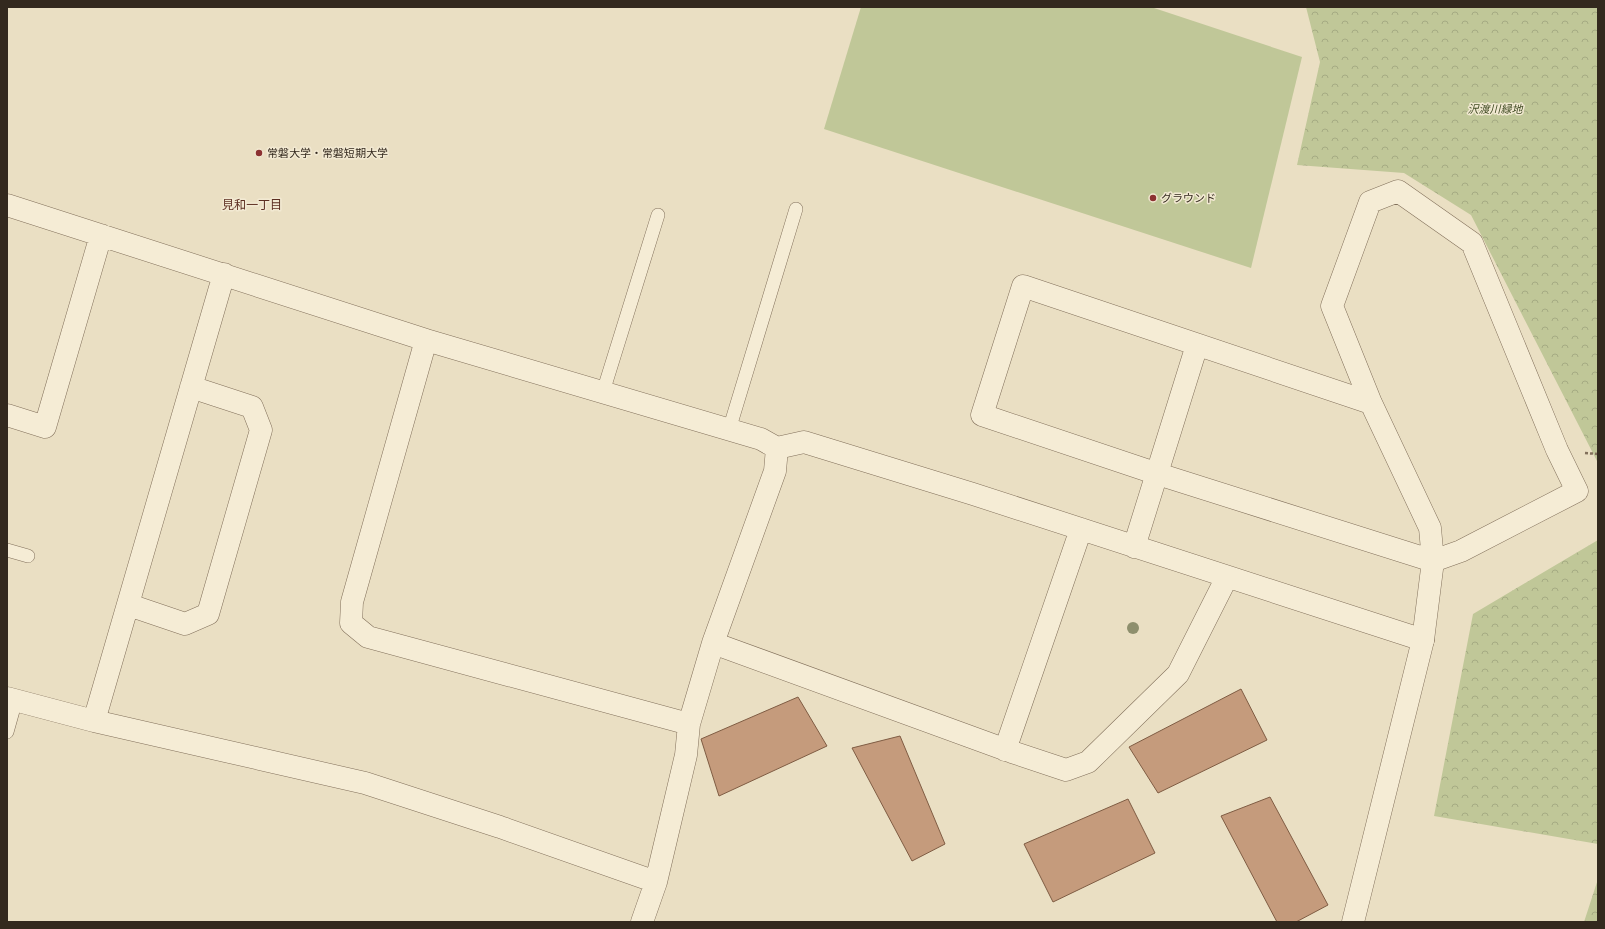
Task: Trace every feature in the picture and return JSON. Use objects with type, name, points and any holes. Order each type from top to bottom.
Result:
[{"type":"street","points":[[1353,922],[1423,640],[1433,561],[1430,528],[1371,403],[1332,306],[1370,202],[1398,191],[1472,243],[1557,450],[1578,491],[1461,551],[1433,561],[1158,474],[982,415],[1023,286],[1371,403]]},
{"type":"street","points":[[7,205],[426,340],[762,439],[777,448],[804,442],[973,494],[1423,640]]},
{"type":"street","points":[[7,415],[45,427],[101,235]]},
{"type":"street","points":[[94,721],[129,605],[224,274]]},
{"type":"street","points":[[426,340],[352,602],[351,623],[368,637],[689,724]]},
{"type":"street","points":[[1134,547],[1197,345]]},
{"type":"street","points":[[129,605],[185,624],[208,614],[261,430],[252,407],[191,387]]},
{"type":"street","points":[[642,922],[656,882],[686,755],[689,724],[713,643],[775,471],[777,448]]},
{"type":"street","points":[[1005,750],[1081,529]]},
{"type":"street","points":[[713,643],[1005,750],[1066,770],[1088,762],[1178,674],[1226,577]]},
{"type":"street","points":[[12,699],[94,721],[365,783],[500,827],[656,882]]},
{"type":"lane","points":[[729,430],[796,209]]},
{"type":"lane","points":[[603,392],[658,215]]},
{"type":"lane","points":[[7,550],[28,556]]},
{"type":"lane","points":[[7,732],[12,699]]},
{"type":"green space","name":"グラウンド","points":[[861,7],[1151,7],[1302,57],[1251,268],[824,129]]},
{"type":"green space","name":"沢渡川緑地","points":[[1306,7],[1598,7],[1598,463],[1471,215],[1404,173],[1297,165],[1320,62]]},
{"type":"green space","points":[[1598,540],[1598,844],[1434,816],[1473,614]]},
{"type":"green space","points":[[1598,879],[1598,922],[1584,922]]},
{"type":"building","points":[[1241,689],[1267,740],[1158,793],[1129,747]]},
{"type":"building","points":[[798,697],[827,746],[719,796],[701,739]]},
{"type":"building","points":[[900,736],[945,844],[912,861],[852,748]]},
{"type":"building","points":[[1270,797],[1328,905],[1296,922],[1277,922],[1221,816]]},
{"type":"building","points":[[1128,799],[1155,853],[1053,902],[1024,844]]},
{"type":"place","name":"常磐大学・常磐短期大学","points":[[259,153]]},
{"type":"place","name":"グラウンド","points":[[1153,198]]},
{"type":"district","name":"見和一丁目","points":[[252,205]]}]
